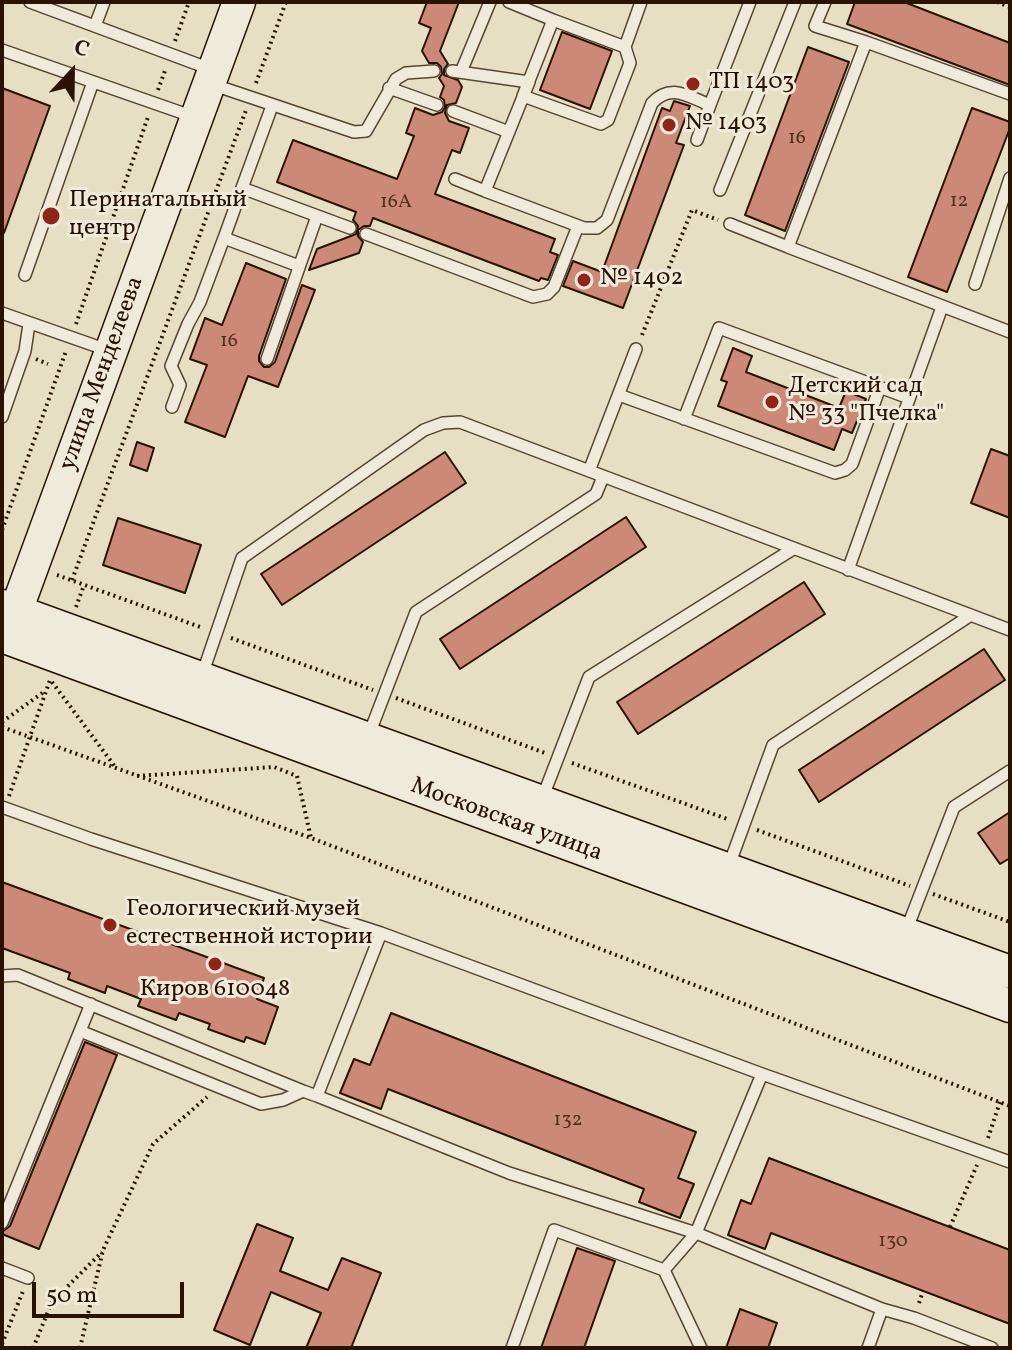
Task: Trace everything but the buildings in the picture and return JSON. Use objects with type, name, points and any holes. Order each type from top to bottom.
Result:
[{"type":"main road","name":"улица Менделеева","points":[[6,623],[111,351],[239,2]]},
{"type":"main road","name":"Московская улица","points":[[6,623],[201,678],[1010,972]]},
{"type":"main road","name":"Московская улица","points":[[6,623],[1010,1006]]},
{"type":"lane","points":[[30,2],[171,54],[250,98],[354,132],[366,131],[396,79],[406,73],[434,71]]},
{"type":"lane","points":[[95,26],[104,2]]},
{"type":"lane","points":[[490,2],[457,72],[529,82]]},
{"type":"lane","points":[[509,2],[625,47]]},
{"type":"lane","points":[[523,96],[601,124],[608,120],[630,63],[625,47],[641,2]]},
{"type":"lane","points":[[697,140],[750,2]]},
{"type":"lane","points":[[720,190],[795,2]]},
{"type":"lane","points":[[825,2],[815,26],[1010,94]]},
{"type":"lane","points":[[485,191],[553,20]]},
{"type":"lane","points":[[788,247],[866,42]]},
{"type":"lane","points":[[2,50],[196,118]]},
{"type":"lane","points":[[25,275],[93,82]]},
{"type":"lane","points":[[389,88],[437,105]]},
{"type":"lane","points":[[455,179],[578,226],[597,228],[607,220],[652,103],[661,94],[672,91],[710,105]]},
{"type":"lane","points":[[172,407],[180,385],[171,366],[200,302],[272,106]]},
{"type":"lane","points":[[453,111],[509,132]]},
{"type":"lane","points":[[975,284],[1010,178]]},
{"type":"lane","points":[[242,188],[350,228]]},
{"type":"lane","points":[[267,359],[317,216]]},
{"type":"lane","points":[[730,224],[1010,332]]},
{"type":"lane","points":[[366,234],[533,297],[547,294],[554,287],[578,226]]},
{"type":"lane","points":[[224,238],[299,266]]},
{"type":"lane","points":[[848,570],[942,307]]},
{"type":"lane","points":[[2,313],[111,351]]},
{"type":"lane","points":[[2,417],[25,351],[29,324]]},
{"type":"lane","points":[[684,419],[719,328],[909,398]]},
{"type":"lane","points":[[589,471],[636,349]]},
{"type":"lane","points":[[619,395],[835,473],[852,464],[880,387]]},
{"type":"lane","points":[[201,678],[242,558],[424,430],[443,423],[460,422],[1010,630]]},
{"type":"lane","points":[[368,739],[416,612],[596,494],[603,477]]},
{"type":"lane","points":[[541,802],[589,677],[793,549]]},
{"type":"lane","points":[[727,870],[773,745],[971,615]]},
{"type":"lane","points":[[905,934],[954,807],[1010,771]]},
{"type":"lane","points":[[4,807],[91,839],[381,933],[1010,1162]]},
{"type":"lane","points":[[317,1096],[381,933]]},
{"type":"lane","points":[[2,976],[18,975],[509,1173],[696,1233],[882,1309],[992,1348]]},
{"type":"lane","points":[[2,1223],[91,1004]]},
{"type":"lane","points":[[80,1031],[261,1104],[283,1100],[303,1091]]},
{"type":"lane","points":[[664,1270],[696,1233],[762,1074]]},
{"type":"lane","points":[[512,1348],[554,1230],[664,1270],[701,1348]]},
{"type":"lane","points":[[2,1268],[28,1278]]},
{"type":"lane","points":[[868,1348],[882,1309]]},
{"type":"path","points":[[2,530],[189,2]]},
{"type":"path","points":[[72,580],[286,2]]},
{"type":"path","points":[[997,2],[1010,7]]},
{"type":"path","points":[[636,349],[692,210],[730,224]]},
{"type":"path","points":[[57,575],[1010,922]]},
{"type":"path","points":[[74,613],[84,585]]},
{"type":"path","points":[[4,807],[54,670]]},
{"type":"path","points":[[50,680],[117,769]]},
{"type":"path","points":[[47,690],[2,724],[135,776],[311,838],[1010,1106]]},
{"type":"path","points":[[135,776],[274,767],[297,776],[311,838]]},
{"type":"path","points":[[80,1348],[103,1250],[153,1144],[218,1087]]},
{"type":"path","points":[[33,1348],[52,1302],[103,1250]]},
{"type":"path","points":[[2,1344],[28,1278]]},
{"type":"place","name":"ТП 1403","points":[[693,84]]},
{"type":"place","name":"№ 1403","points":[[669,125]]},
{"type":"place","name":"Перинатальный центр","points":[[51,216]]},
{"type":"place","name":"№ 1402","points":[[584,280]]},
{"type":"place","name":"Детский сад № 33 \"Пчелка\"","points":[[772,402]]},
{"type":"place","name":"Геологический музей естественной истории","points":[[110,925]]},
{"type":"place","name":"Киров 610048","points":[[215,964]]}]
